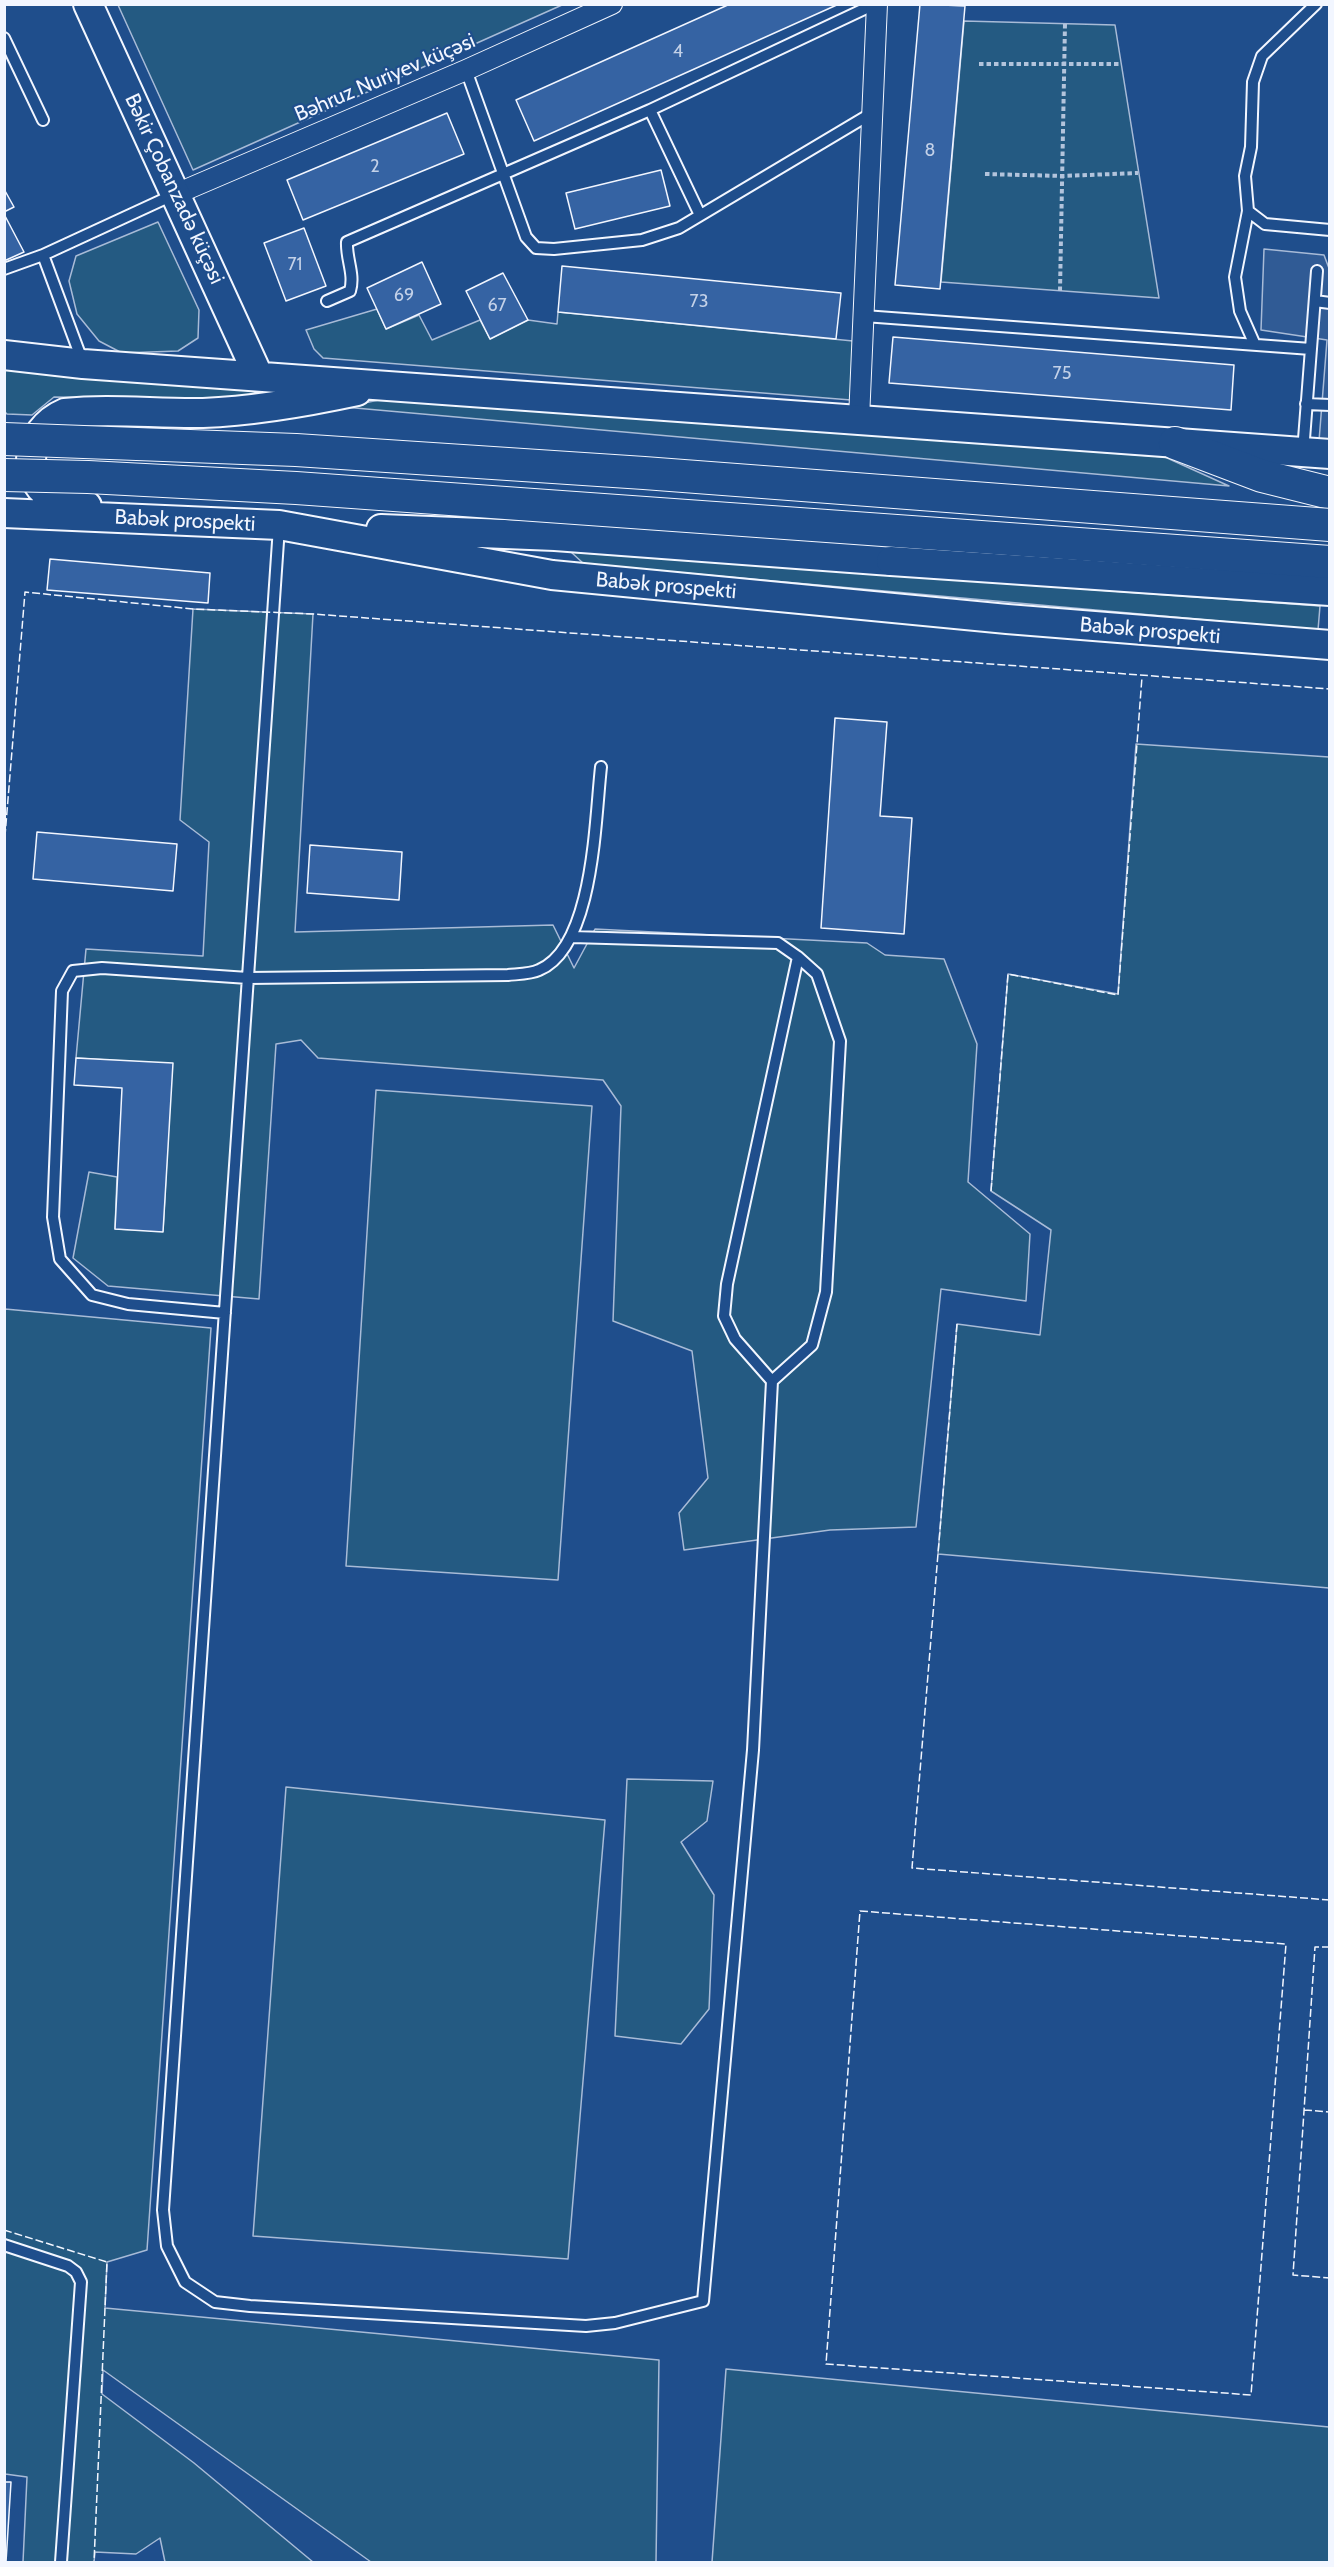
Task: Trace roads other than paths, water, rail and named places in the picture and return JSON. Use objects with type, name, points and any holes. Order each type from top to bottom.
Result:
[{"type":"main road","name":"Bəkir Çobanzadə küçəsi","points":[[88,4],[258,375]]},
{"type":"main road","points":[[4,355],[83,364],[389,384],[1316,453]]},
{"type":"main road","points":[[389,384],[297,404],[256,410],[201,413],[65,413],[53,418],[41,429],[33,442],[31,456],[33,473],[39,485],[58,501],[72,504],[279,525],[555,536],[1329,591]]},
{"type":"main road","points":[[4,427],[17,443],[21,465],[15,485],[4,496]]},
{"type":"main road","points":[[4,439],[87,440],[343,453],[1329,525]]},
{"type":"main road","points":[[1175,443],[1262,476],[1329,493]]},
{"type":"main road","name":"Babək prospekti","points":[[4,475],[88,477],[308,489],[1329,561]]},
{"type":"main road","name":"Babək prospekti","points":[[4,513],[279,525],[552,575],[1007,619],[1329,645]]},
{"type":"street","name":"Bəhruz Nuriyev küçəsi","points":[[176,194],[466,70],[612,4]]},
{"type":"street","points":[[859,419],[876,4]]},
{"type":"lane","points":[[327,301],[350,291],[353,281],[346,250],[347,242],[503,172],[650,110],[876,4]]},
{"type":"lane","points":[[1255,345],[1240,311],[1235,277],[1248,211],[1245,176],[1251,147],[1253,82],[1262,56],[1316,4]]},
{"type":"lane","points":[[4,38],[43,120]]},
{"type":"lane","points":[[466,70],[526,237],[536,248],[554,249],[642,240],[679,228],[872,113]]},
{"type":"lane","points":[[650,110],[700,215]]},
{"type":"lane","points":[[4,269],[43,255],[176,194]]},
{"type":"lane","points":[[1248,211],[1265,224],[1329,230]]},
{"type":"lane","points":[[43,255],[83,364]]},
{"type":"lane","points":[[1316,453],[1306,404],[1317,271]]},
{"type":"lane","points":[[1315,301],[1329,303]]},
{"type":"lane","points":[[864,316],[1311,349]]},
{"type":"lane","points":[[1306,404],[1329,405]]},
{"type":"lane","points":[[279,525],[163,2210],[167,2246],[185,2282],[215,2302],[586,2326],[615,2323],[703,2301],[753,1750],[772,1381],[735,1339],[724,1316],[727,1284],[798,957]]},
{"type":"lane","points":[[225,1313],[128,1304],[92,1295],[60,1259],[54,1217],[62,991],[73,971],[102,968],[248,978],[508,975],[539,971],[552,961],[572,937],[585,902],[600,767]]},
{"type":"lane","points":[[572,937],[778,943],[817,974],[840,1041],[826,1292],[812,1345],[772,1381]]},
{"type":"lane","points":[[4,2245],[68,2266],[76,2272],[81,2282],[61,2562]]}]
